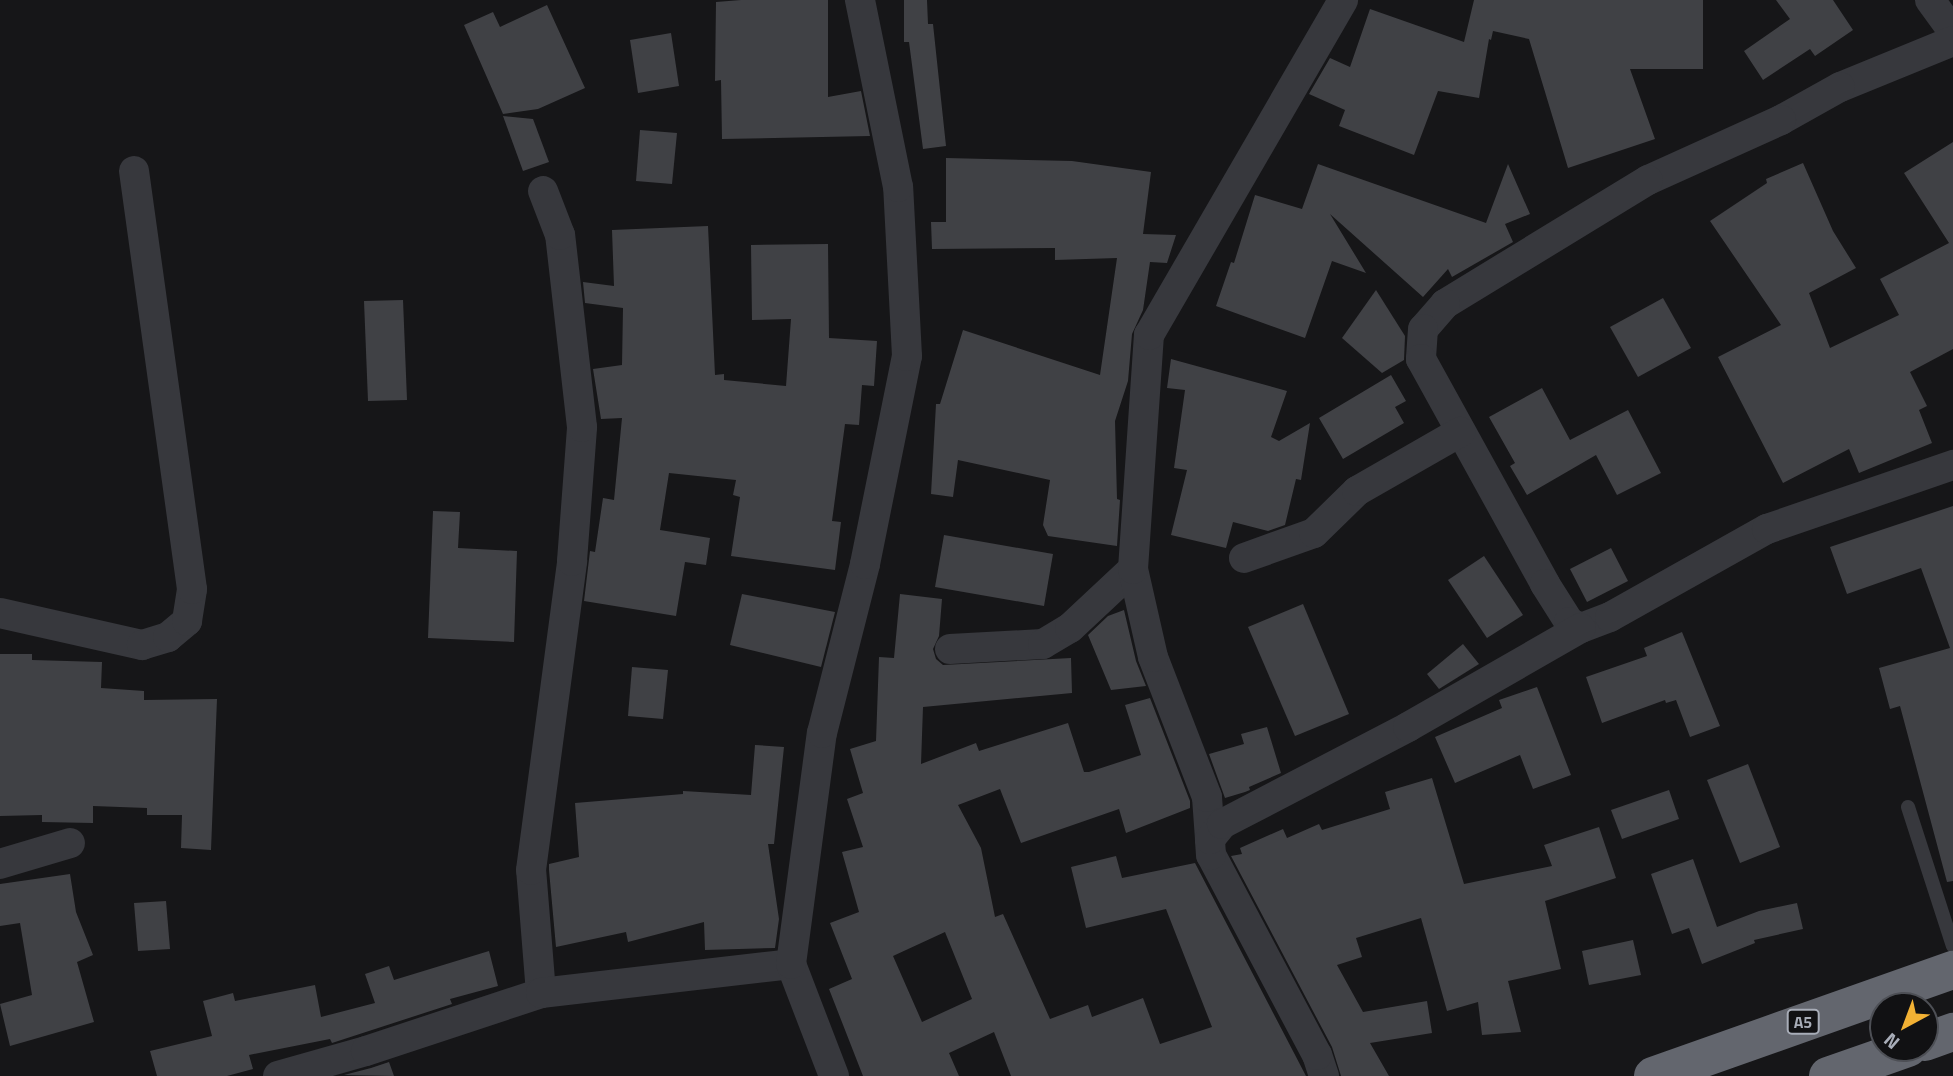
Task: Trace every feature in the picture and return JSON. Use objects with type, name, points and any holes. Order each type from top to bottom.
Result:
[{"type":"highway","name":"A5","points":[[1653,1076],[1953,970]]},
{"type":"highway","points":[[1828,1076],[1869,1062]]},
{"type":"street","points":[[834,1076],[791,964],[822,733],[865,564],[907,356],[898,187],[860,0]]},
{"type":"street","points":[[1324,1076],[1317,1055],[1211,855],[1207,796],[1153,657],[1133,569],[1149,335],[1343,0]]},
{"type":"street","points":[[1930,0],[1953,32]]},
{"type":"street","points":[[1581,628],[1569,622],[1560,609],[1421,359],[1423,329],[1445,304],[1648,180],[1781,120],[1840,88],[1953,41]]},
{"type":"street","points":[[0,613],[142,645],[168,637],[187,621],[192,589],[134,171]]},
{"type":"street","points":[[541,993],[531,870],[572,561],[582,428],[560,234],[543,191]]},
{"type":"street","points":[[1244,558],[1314,533],[1357,491],[1460,432]]},
{"type":"street","points":[[1210,839],[1222,824],[1408,727],[1581,628],[1594,625],[1633,605],[1767,529],[1953,465]]},
{"type":"street","points":[[950,649],[1042,644],[1070,628],[1133,569]]},
{"type":"street","points":[[0,864],[70,843]]},
{"type":"street","points":[[278,1076],[541,993],[791,964]]},
{"type":"lane","points":[[1908,807],[1953,946]]},
{"type":"building","points":[[828,0],[828,97],[861,91],[870,136],[722,139],[721,80],[715,81],[716,2]]},
{"type":"building","points":[[904,0],[927,0],[928,24],[933,24],[946,146],[923,149],[909,42],[904,42]]},
{"type":"building","points":[[1474,0],[1703,0],[1703,69],[1630,69],[1655,139],[1568,168],[1529,39],[1493,31],[1491,40],[1489,39],[1479,98],[1438,91],[1414,155],[1339,126],[1345,110],[1309,94],[1330,58],[1350,67],[1370,9],[1464,42]]},
{"type":"building","points":[[1776,0],[1833,0],[1853,30],[1815,56],[1810,49],[1763,80],[1744,51],[1790,19]]},
{"type":"building","points":[[547,5],[585,88],[538,109],[503,114],[464,25],[493,12],[500,27]]},
{"type":"building","points":[[671,33],[679,86],[638,93],[630,40]]},
{"type":"building","points":[[503,116],[533,119],[549,162],[523,171]]},
{"type":"building","points":[[640,130],[677,133],[672,184],[636,181]]},
{"type":"building","points":[[1953,142],[1953,349],[1910,372],[1927,406],[1919,410],[1932,443],[1859,473],[1849,449],[1783,483],[1718,357],[1781,325],[1710,221],[1767,183],[1766,179],[1803,163],[1833,231],[1856,268],[1809,293],[1830,348],[1899,315],[1880,279],[1949,243],[1904,173]]},
{"type":"building","points":[[946,158],[1072,161],[1151,172],[1143,234],[1176,235],[1167,263],[1150,262],[1143,310],[1132,334],[1128,381],[1115,421],[1117,499],[1120,500],[1117,546],[1048,536],[1043,525],[1050,480],[958,460],[953,497],[931,494],[936,404],[940,404],[963,330],[1100,375],[1117,258],[1055,260],[1055,248],[932,249],[931,222],[946,222]]},
{"type":"building","points":[[1318,164],[1486,223],[1508,164],[1530,214],[1505,224],[1513,242],[1452,277],[1448,269],[1423,297],[1330,214],[1366,273],[1332,261],[1305,338],[1216,306],[1231,262],[1234,263],[1255,195],[1302,209]]},
{"type":"building","points":[[708,226],[715,375],[724,374],[724,380],[786,386],[791,319],[752,320],[751,245],[828,244],[829,338],[877,341],[874,386],[862,385],[859,425],[845,424],[832,521],[841,522],[835,570],[731,556],[740,497],[733,495],[736,480],[669,473],[660,530],[710,538],[706,565],[685,562],[676,616],[584,601],[590,551],[595,552],[603,498],[614,500],[622,418],[601,419],[593,369],[622,365],[623,308],[585,303],[583,282],[614,286],[612,230]]},
{"type":"building","points":[[1376,290],[1405,336],[1404,360],[1382,373],[1342,338]]},
{"type":"building","points":[[1663,298],[1691,348],[1638,377],[1610,327]]},
{"type":"building","points":[[403,300],[407,400],[368,401],[364,301]]},
{"type":"building","points":[[1171,359],[1287,391],[1271,437],[1279,441],[1310,423],[1301,480],[1296,479],[1285,525],[1268,531],[1233,522],[1226,548],[1171,535],[1187,470],[1174,468],[1185,390],[1167,388]]},
{"type":"building","points":[[1391,375],[1406,401],[1395,407],[1404,423],[1343,459],[1319,418]]},
{"type":"building","points":[[1542,388],[1570,440],[1628,410],[1661,473],[1617,495],[1596,455],[1527,495],[1510,466],[1515,463],[1489,417]]},
{"type":"building","points":[[1953,506],[1953,881],[1947,882],[1900,706],[1890,709],[1879,668],[1950,648],[1921,568],[1847,594],[1830,547]]},
{"type":"building","points":[[433,511],[460,512],[458,548],[517,551],[514,642],[428,638]]},
{"type":"building","points":[[944,535],[1053,554],[1044,606],[935,587]]},
{"type":"building","points":[[1611,548],[1628,581],[1587,602],[1570,569]]},
{"type":"building","points":[[1484,556],[1523,615],[1487,638],[1448,580]]},
{"type":"building","points":[[742,594],[835,612],[821,667],[730,645]]},
{"type":"building","points":[[900,594],[942,599],[939,636],[933,649],[936,659],[943,665],[1071,658],[1072,693],[923,707],[921,764],[976,743],[979,751],[1068,723],[1084,772],[1089,772],[1141,755],[1125,705],[1150,698],[1190,801],[1190,808],[1126,833],[1119,809],[1021,843],[1000,789],[958,805],[981,848],[995,917],[1003,914],[1050,1019],[1088,1005],[1092,1017],[1143,998],[1160,1044],[1212,1027],[1166,909],[1086,928],[1071,867],[1116,856],[1122,878],[1195,863],[1306,1076],[1011,1076],[994,1032],[949,1053],[959,1076],[863,1076],[829,989],[852,979],[830,923],[859,912],[842,852],[863,847],[847,799],[863,793],[850,749],[876,741],[879,657],[894,658]],"holes":[[[945,932],[972,999],[922,1022],[893,956]]]},
{"type":"building","points":[[1303,604],[1349,714],[1295,736],[1248,627]]},
{"type":"building","points":[[1124,610],[1136,661],[1146,686],[1111,690],[1088,635],[1108,616]]},
{"type":"building","points":[[1682,632],[1720,726],[1690,737],[1676,700],[1666,703],[1665,700],[1602,723],[1586,677],[1647,656],[1644,648]]},
{"type":"building","points":[[1463,644],[1479,664],[1439,689],[1427,674]]},
{"type":"building","points":[[0,654],[32,654],[32,660],[102,662],[101,688],[144,691],[144,700],[217,699],[211,850],[181,848],[182,815],[147,815],[147,808],[93,806],[93,823],[42,822],[42,815],[0,816]]},
{"type":"building","points":[[632,667],[668,670],[663,719],[628,716]]},
{"type":"building","points":[[1537,687],[1571,775],[1533,789],[1520,755],[1455,783],[1435,737],[1502,708],[1499,700]]},
{"type":"building","points":[[1267,727],[1281,773],[1249,787],[1250,790],[1225,798],[1209,754],[1244,744],[1241,734]]},
{"type":"building","points":[[755,745],[784,747],[774,844],[768,844],[779,919],[775,948],[705,950],[704,922],[628,942],[626,932],[556,947],[549,864],[579,857],[575,803],[683,794],[683,791],[751,795]]},
{"type":"building","points":[[1748,764],[1780,847],[1740,863],[1707,780]]},
{"type":"building","points":[[1432,778],[1464,884],[1552,866],[1544,845],[1599,827],[1616,878],[1545,901],[1561,969],[1508,981],[1521,1032],[1482,1035],[1478,1002],[1447,1011],[1421,918],[1356,938],[1362,957],[1337,965],[1363,1012],[1427,1001],[1432,1033],[1370,1043],[1389,1076],[1341,1076],[1332,1047],[1231,856],[1242,854],[1240,848],[1283,829],[1287,838],[1319,824],[1322,830],[1390,809],[1385,792]]},
{"type":"building","points":[[1669,790],[1679,819],[1622,839],[1611,810]]},
{"type":"building","points":[[1693,859],[1717,927],[1759,911],[1797,903],[1803,929],[1754,940],[1755,943],[1702,964],[1689,928],[1672,934],[1651,874]]},
{"type":"building","points":[[70,874],[76,912],[93,955],[77,962],[94,1022],[10,1046],[0,1004],[32,995],[20,923],[0,926],[0,884]]},
{"type":"building","points":[[166,901],[170,949],[138,951],[134,903]]},
{"type":"building","points":[[1633,940],[1641,975],[1589,985],[1582,951]]},
{"type":"building","points":[[489,951],[498,986],[450,999],[452,1004],[332,1043],[330,1039],[249,1055],[253,1069],[227,1076],[157,1076],[150,1051],[212,1036],[203,1001],[233,993],[235,1001],[315,985],[321,1017],[375,1003],[365,974],[389,966],[394,980]]},
{"type":"building","points":[[389,1062],[394,1076],[344,1075],[371,1068]]}]
